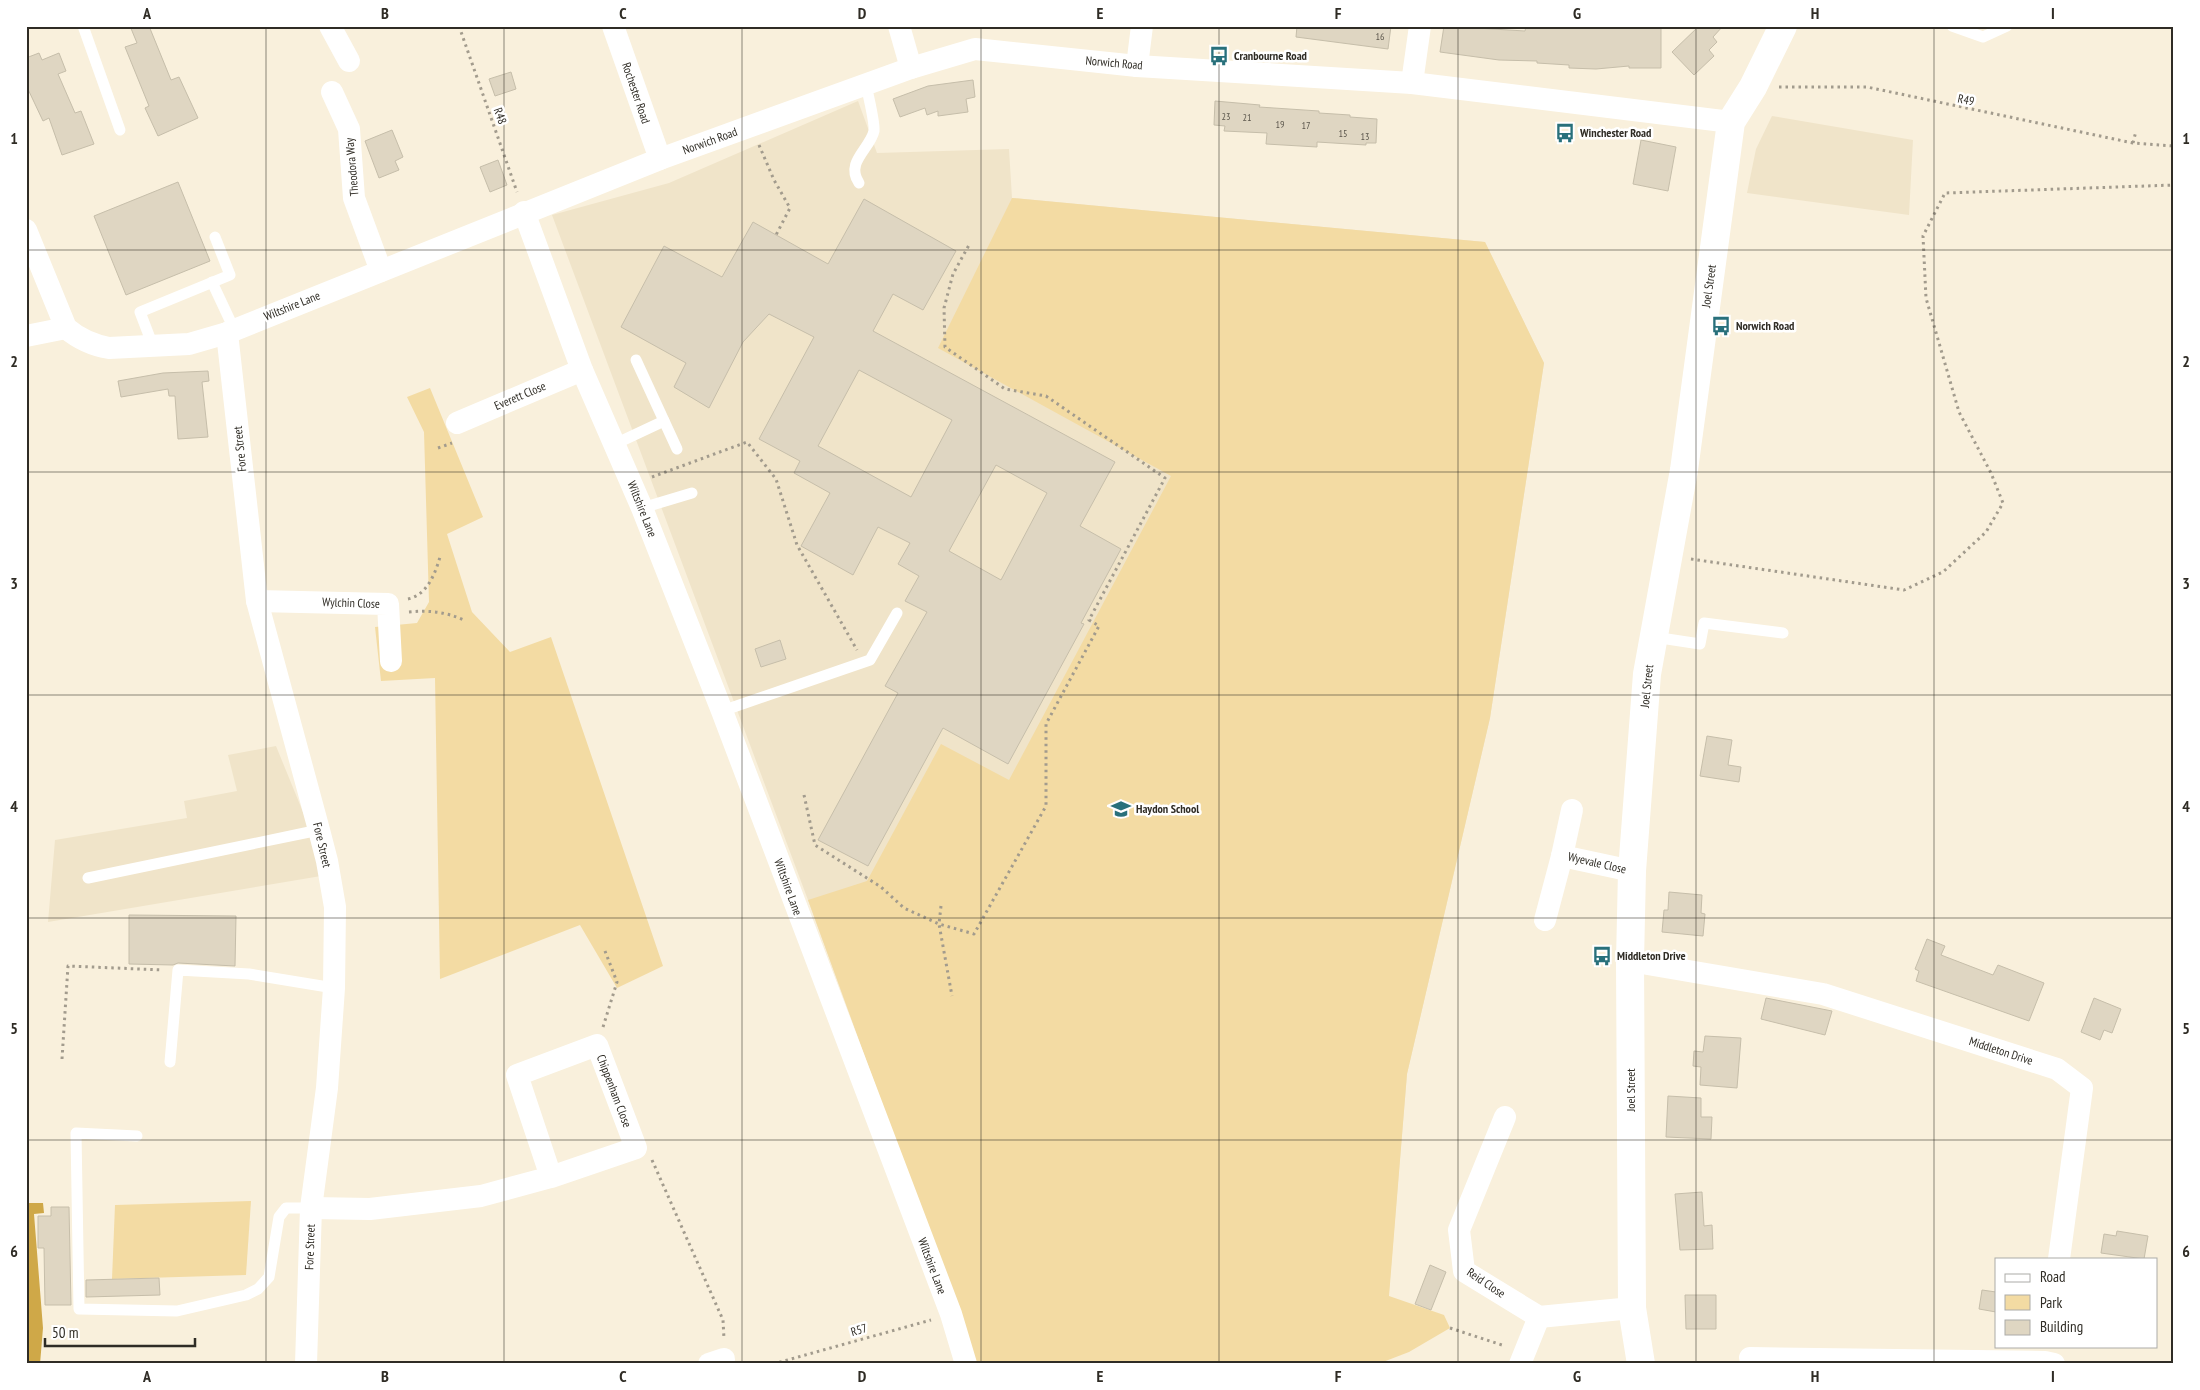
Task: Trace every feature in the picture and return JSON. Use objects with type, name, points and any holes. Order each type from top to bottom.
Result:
[{"type":"main road","name":"Joel Street","points":[[1641,1364],[1632,1308],[1630,961],[1632,871],[1647,674],[1684,470],[1731,122],[1753,87],[1783,26]]},
{"type":"street","points":[[330,26],[349,61]]},
{"type":"street","name":"Rochester Road","points":[[613,26],[660,159]]},
{"type":"street","points":[[899,26],[911,68]]},
{"type":"street","points":[[1137,66],[1142,26]]},
{"type":"street","points":[[1412,83],[1420,26]]},
{"type":"street","name":"Norwich Road","points":[[524,212],[660,159],[911,68],[975,49],[1137,66],[1412,83],[1731,122]]},
{"type":"street","name":"Theodora Way","points":[[332,92],[349,129],[354,198],[381,270]]},
{"type":"street","name":"Wiltshire Lane","points":[[66,328],[75,336],[97,346],[109,348],[189,344],[230,331],[524,212],[582,370],[642,508],[722,711],[951,1314],[966,1364]]},
{"type":"street","points":[[26,230],[66,328],[26,336]]},
{"type":"street","name":"Fore Street","points":[[230,331],[257,600],[319,830],[327,862],[334,907],[334,988],[327,1088],[311,1208],[306,1364]]},
{"type":"street","name":"Everett Close","points":[[457,423],[582,370]]},
{"type":"street","name":"Wylchin Close","points":[[257,600],[388,609],[391,660]]},
{"type":"street","name":"Wyevale Close","points":[[1545,920],[1572,810]]},
{"type":"street","name":"Wyevale Close","points":[[1562,856],[1632,871]]},
{"type":"street","name":"Middleton Drive","points":[[1630,961],[1823,994],[2057,1069],[2082,1088],[2059,1258]]},
{"type":"street","name":"Chippenham Close","points":[[551,1177],[517,1075],[597,1044],[636,1148]]},
{"type":"street","name":"Reid Close","points":[[1505,1116],[1459,1230],[1464,1271],[1539,1317]]},
{"type":"street","points":[[311,1208],[370,1209],[481,1196],[551,1177],[636,1148]]},
{"type":"street","points":[[1522,1358],[1539,1317],[1632,1308]]},
{"type":"street","points":[[1750,1358],[2049,1357]]},
{"type":"lane","points":[[84,26],[120,130]]},
{"type":"lane","points":[[1952,26],[1983,37],[2007,26]]},
{"type":"lane","points":[[859,183],[854,176],[855,168],[874,131],[866,85]]},
{"type":"lane","points":[[153,346],[140,312],[230,275],[214,237]]},
{"type":"lane","points":[[212,282],[230,331]]},
{"type":"lane","points":[[636,360],[677,448]]},
{"type":"lane","points":[[614,444],[664,421]]},
{"type":"lane","points":[[642,508],[692,493]]},
{"type":"lane","points":[[722,711],[865,663],[870,660],[897,613]]},
{"type":"lane","points":[[1654,637],[1700,644],[1704,623],[1783,633]]},
{"type":"lane","points":[[88,878],[319,830]]},
{"type":"lane","points":[[170,1062],[178,970],[249,974],[334,988]]},
{"type":"lane","points":[[137,1136],[76,1133],[80,1309],[177,1310],[246,1295],[258,1289],[269,1276],[279,1217],[286,1208],[311,1208]]},
{"type":"path","name":"R48","points":[[459,26],[524,212]]},
{"type":"path","name":"R49","points":[[1753,87],[1867,87],[2133,143],[2174,146]]},
{"type":"path","points":[[751,126],[774,180],[790,208],[776,235]]},
{"type":"path","points":[[2133,143],[2136,131]]},
{"type":"path","points":[[1668,556],[1904,590],[1943,572],[1986,532],[2003,503],[1991,473],[1958,412],[1926,298],[1923,236],[1945,194],[2174,185]]},
{"type":"path","points":[[804,795],[815,845],[880,887],[904,908],[939,924],[974,934],[1046,806],[1046,724],[1099,626],[1088,620],[1165,478],[1046,396],[1005,389],[945,347],[944,308],[953,274],[968,245]]},
{"type":"path","points":[[632,484],[747,442],[776,478],[797,545],[865,663]]},
{"type":"path","points":[[388,609],[418,597],[434,575],[440,557]]},
{"type":"path","points":[[388,609],[423,610],[448,614],[464,620]]},
{"type":"path","points":[[941,906],[939,924],[952,996]]},
{"type":"path","points":[[597,1044],[617,982],[605,951]]},
{"type":"path","points":[[62,1059],[68,966],[178,970]]},
{"type":"path","points":[[636,1148],[654,1162],[723,1320],[717,1361]]},
{"type":"path","name":"R57","points":[[773,1364],[951,1314]]},
{"type":"path","points":[[1450,1328],[1522,1358]]},
{"type":"shaded area","name":"Haydon School","points":[[858,101],[877,153],[1009,149],[1012,198],[1485,242],[1544,363],[1490,718],[1407,1074],[1383,1364],[977,1364],[808,900],[552,215],[669,183]]},
{"type":"shaded area","points":[[1772,116],[1913,140],[1909,215],[1747,193],[1756,149]]},
{"type":"shaded area","points":[[276,746],[314,839],[321,876],[48,922],[55,840],[187,818],[184,801],[237,791],[228,755]]},
{"type":"shaded area","points":[[26,1203],[43,1203],[44,1213],[34,1214],[43,1328],[40,1364],[26,1364]]},
{"type":"green space","name":"Haydon School","points":[[1012,198],[1485,242],[1544,363],[1490,718],[1407,1074],[1389,1296],[1444,1315],[1450,1328],[1409,1352],[1383,1362],[1383,1364],[977,1364],[808,900],[867,881],[941,744],[1009,780],[1171,476],[938,348]]},
{"type":"green space","points":[[430,388],[483,517],[447,534],[472,612],[510,652],[551,637],[663,966],[617,988],[580,925],[440,979],[435,678],[381,681],[375,627],[417,623],[429,602],[424,432],[407,397]]},
{"type":"green space","points":[[251,1201],[246,1275],[112,1279],[115,1205]]},
{"type":"building","points":[[130,26],[149,26],[171,80],[179,77],[198,118],[158,136],[145,108],[149,106],[125,47],[137,43]]},
{"type":"building","points":[[1297,26],[1391,26],[1388,49],[1296,37]]},
{"type":"building","points":[[1444,26],[1525,31],[1526,26],[1661,26],[1661,68],[1629,68],[1629,66],[1596,69],[1569,68],[1569,65],[1537,63],[1537,61],[1499,60],[1440,52]]},
{"type":"building","points":[[1699,26],[1723,26],[1713,37],[1717,42],[1709,50],[1714,56],[1694,75],[1672,52]]},
{"type":"building","points":[[39,53],[42,60],[59,53],[66,71],[58,74],[75,113],[81,111],[94,144],[62,155],[49,118],[43,121],[26,85],[26,58]]},
{"type":"building","points":[[511,72],[516,89],[495,96],[489,79]]},
{"type":"building","points":[[973,80],[975,97],[966,99],[968,112],[938,116],[938,111],[927,115],[925,108],[900,117],[893,99],[928,86]]},
{"type":"building","points":[[1215,101],[1260,105],[1259,107],[1319,111],[1319,113],[1377,119],[1376,143],[1366,143],[1366,145],[1317,142],[1317,147],[1266,144],[1267,133],[1224,131],[1225,126],[1214,125]]},
{"type":"building","points":[[392,130],[403,157],[395,161],[399,170],[379,178],[365,141]]},
{"type":"building","points":[[1641,140],[1676,147],[1668,191],[1633,184]]},
{"type":"building","points":[[498,160],[507,185],[490,192],[480,167]]},
{"type":"building","points":[[178,182],[210,261],[126,295],[94,216]]},
{"type":"building","points":[[864,199],[956,251],[923,310],[893,294],[873,331],[1115,462],[1080,526],[1121,549],[1081,623],[1084,624],[1008,764],[943,728],[868,866],[818,840],[898,693],[885,686],[927,612],[905,601],[919,576],[898,564],[910,543],[878,527],[853,575],[801,546],[830,493],[794,473],[800,461],[759,439],[814,337],[769,314],[743,342],[709,408],[674,387],[686,363],[621,327],[664,246],[722,277],[753,222],[828,264]],"holes":[[[859,370],[952,420],[911,497],[818,446]],[[996,465],[1047,493],[1001,580],[949,551]]]},
{"type":"building","points":[[208,371],[209,381],[202,382],[208,437],[178,439],[175,396],[169,396],[168,389],[121,397],[118,381],[163,373]]},
{"type":"building","points":[[780,640],[786,659],[761,667],[755,649]]},
{"type":"building","points":[[1707,736],[1732,740],[1728,765],[1741,767],[1739,782],[1700,776]]},
{"type":"building","points":[[1669,892],[1702,895],[1701,913],[1705,914],[1703,936],[1662,932],[1664,910],[1668,910]]},
{"type":"building","points":[[129,915],[236,916],[235,966],[178,963],[173,965],[129,964]]},
{"type":"building","points":[[1927,939],[1945,946],[1941,955],[1993,975],[1998,965],[2044,983],[2029,1021],[1916,981],[1919,971],[1915,969]]},
{"type":"building","points":[[1766,998],[1832,1011],[1825,1035],[1761,1019]]},
{"type":"building","points":[[2094,998],[2121,1009],[2112,1033],[2104,1030],[2100,1040],[2081,1032]]},
{"type":"building","points":[[1705,1036],[1741,1038],[1737,1088],[1700,1085],[1701,1067],[1693,1066],[1694,1051],[1703,1052]]},
{"type":"building","points":[[1668,1096],[1701,1098],[1701,1117],[1712,1117],[1711,1139],[1666,1137]]},
{"type":"building","points":[[1702,1192],[1704,1226],[1712,1225],[1713,1249],[1680,1250],[1675,1194]]},
{"type":"building","points":[[51,1207],[69,1207],[71,1305],[45,1305],[44,1248],[38,1248],[38,1216],[51,1216]]},
{"type":"building","points":[[2117,1231],[2148,1236],[2144,1258],[2101,1253],[2104,1234],[2116,1236]]},
{"type":"building","points":[[1430,1265],[1446,1272],[1431,1310],[1415,1304]]},
{"type":"building","points":[[159,1278],[160,1295],[86,1297],[86,1280]]},
{"type":"building","points":[[1982,1290],[1995,1292],[1995,1312],[1979,1309]]},
{"type":"building","points":[[1685,1295],[1716,1295],[1716,1329],[1686,1329]]},
{"type":"place","name":"Cranbourne Road","points":[[1219,56]]},
{"type":"place","name":"Winchester Road","points":[[1565,133]]},
{"type":"place","name":"Norwich Road","points":[[1721,326]]},
{"type":"place","name":"Haydon School","points":[[1121,809]]},
{"type":"place","name":"Middleton Drive","points":[[1602,956]]}]
